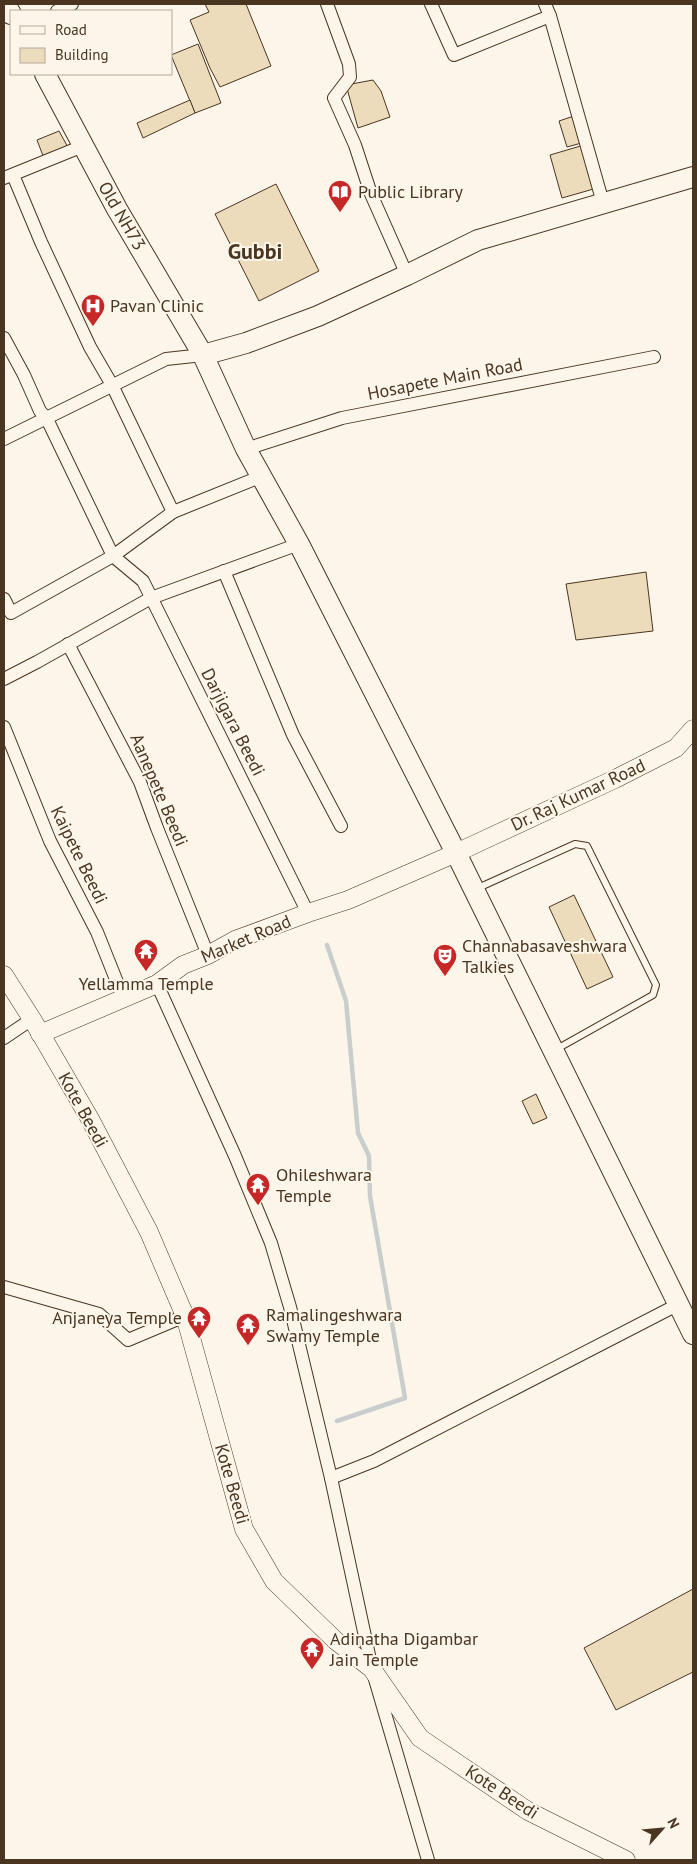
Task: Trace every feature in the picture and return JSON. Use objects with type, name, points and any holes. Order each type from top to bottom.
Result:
[{"type":"main road","name":"Old NH73","points":[[46,75],[117,209],[203,355],[246,449],[299,544],[456,853],[693,1334]]},
{"type":"main road","points":[[203,355],[246,343],[318,316],[478,240],[693,178]]},
{"type":"street","points":[[59,10],[72,4]]},
{"type":"street","points":[[327,4],[349,64],[350,77],[334,98],[355,145],[371,194],[407,275]]},
{"type":"street","points":[[431,4],[454,55],[547,10],[603,203]]},
{"type":"street","points":[[83,146],[8,176],[90,347],[112,385],[173,512]]},
{"type":"street","points":[[4,338],[24,375],[40,411],[47,419],[113,556]]},
{"type":"street","points":[[4,439],[166,359],[203,355]]},
{"type":"street","name":"Hosapete Main Road","points":[[246,449],[342,418],[654,357]]},
{"type":"street","points":[[4,599],[11,613],[113,556],[173,512],[262,476]]},
{"type":"street","points":[[4,679],[151,598],[299,544]]},
{"type":"street","name":"Darjigara Beedi","points":[[113,556],[143,581],[197,683],[308,913]]},
{"type":"street","points":[[224,571],[293,736],[341,826]]},
{"type":"street","name":"Aanepete Beedi","points":[[68,644],[102,705],[140,782],[208,955]]},
{"type":"street","name":"Dr. Raj Kumar Road","points":[[456,853],[615,779],[676,748],[693,729]]},
{"type":"street","name":"Kaipete Beedi","points":[[4,730],[50,841],[97,932],[123,997]]},
{"type":"street","name":"Market Road","points":[[36,1026],[157,984],[183,965],[208,955],[235,940],[348,900],[456,853]]},
{"type":"street","name":"Kote Beedi","points":[[4,975],[90,1119],[149,1232],[185,1316],[244,1529],[274,1581],[336,1642],[372,1670],[420,1738],[528,1811],[626,1860]]},
{"type":"street","points":[[157,984],[236,1156],[271,1243],[290,1307],[331,1478],[372,1670],[428,1860]]},
{"type":"street","points":[[4,1038],[36,1026]]},
{"type":"street","points":[[4,1287],[99,1314],[128,1340],[185,1316]]},
{"type":"street","points":[[331,1478],[374,1461],[678,1304]]},
{"type":"lane","points":[[474,890],[575,844],[587,846],[656,985],[652,995],[554,1051]]},
{"type":"building","points":[[205,4],[246,4],[271,66],[220,87],[190,20],[209,12]]},
{"type":"building","points":[[198,44],[221,103],[195,113],[172,55]]},
{"type":"building","points":[[373,80],[381,91],[390,117],[358,128],[346,85]]},
{"type":"building","points":[[190,100],[195,113],[143,138],[137,123]]},
{"type":"building","points":[[577,115],[585,142],[567,147],[559,121]]},
{"type":"building","points":[[59,131],[70,151],[45,161],[37,140]]},
{"type":"building","points":[[584,145],[597,188],[562,198],[550,155]]},
{"type":"building","points":[[276,184],[319,271],[259,301],[215,214]]},
{"type":"building","points":[[646,572],[653,631],[576,640],[566,584]]},
{"type":"building","points":[[574,895],[613,977],[587,989],[549,907]]},
{"type":"building","points":[[536,1094],[547,1118],[533,1124],[522,1101]]},
{"type":"building","points":[[693,1589],[693,1672],[616,1710],[584,1648]]},
{"type":"waterway","points":[[327,945],[346,1001],[358,1133],[369,1156],[370,1196],[405,1398],[337,1421]]},
{"type":"place","name":"Public Library","points":[[340,213]]},
{"type":"place","name":"Pavan Clinic","points":[[93,327]]},
{"type":"place","name":"Yellamma Temple","points":[[146,972]]},
{"type":"place","name":"Channabasaveshwara Talkies","points":[[445,977]]},
{"type":"place","name":"Ohileshwara Temple","points":[[258,1206]]},
{"type":"place","name":"Anjaneya Temple","points":[[199,1339]]},
{"type":"place","name":"Ramalingeshwara Swamy Temple","points":[[248,1346]]},
{"type":"place","name":"Adinatha Digambar Jain Temple","points":[[312,1670]]},
{"type":"district","name":"Gubbi","points":[[255,251]]}]
